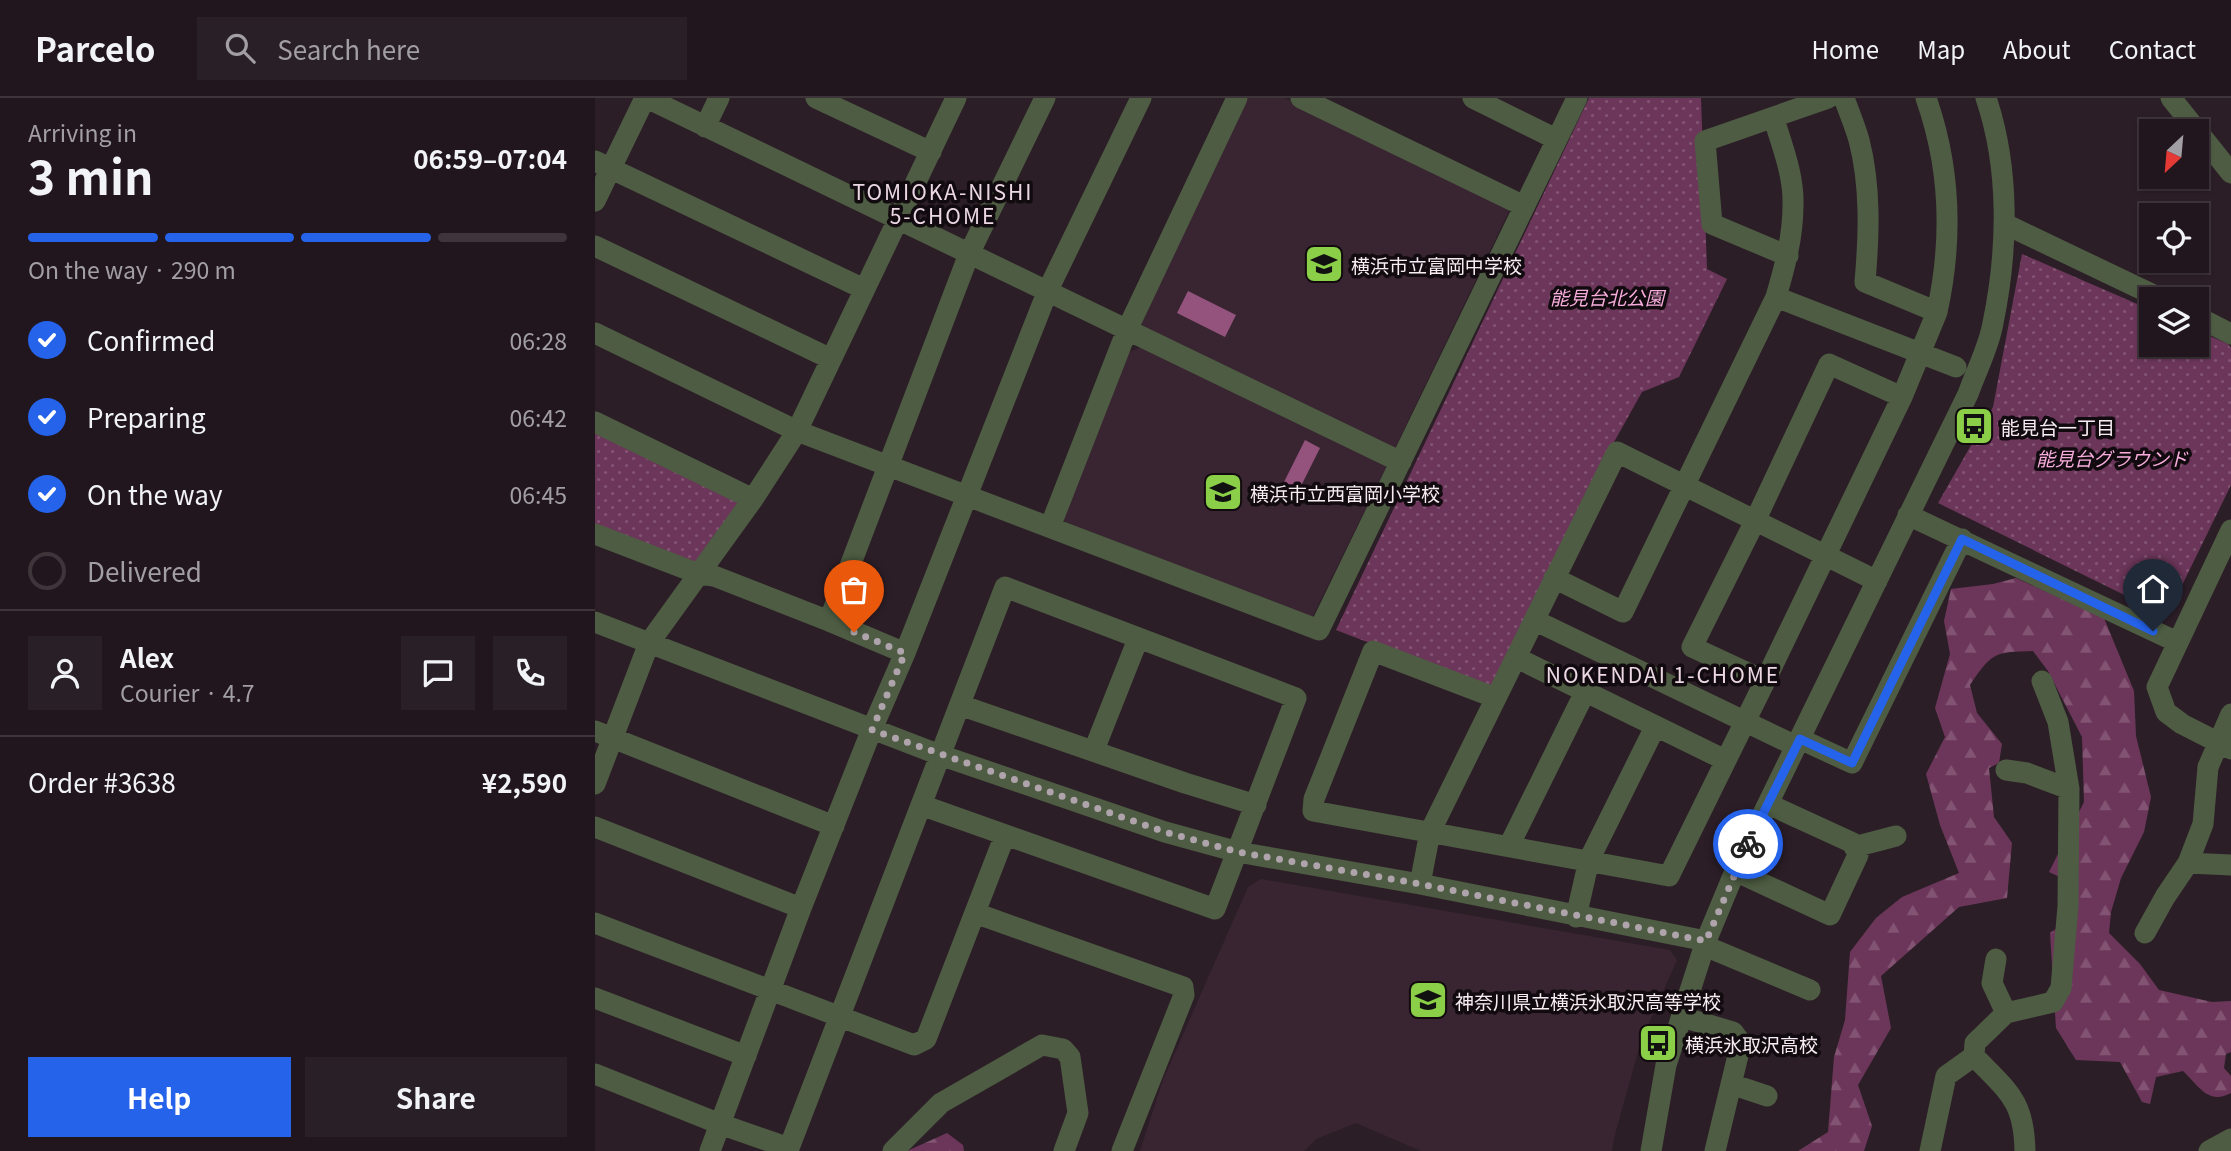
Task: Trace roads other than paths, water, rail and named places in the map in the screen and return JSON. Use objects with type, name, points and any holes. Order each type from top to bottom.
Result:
[{"type":"street","points":[[595,201],[602,165],[646,98],[1401,462]]},
{"type":"street","points":[[705,127],[719,98]]},
{"type":"street","points":[[816,98],[931,152]]},
{"type":"street","points":[[595,784],[604,734],[649,643],[753,499],[797,431],[956,98]]},
{"type":"street","points":[[829,621],[969,254],[1045,98]]},
{"type":"street","points":[[710,1151],[801,908],[1048,290],[1141,98]]},
{"type":"street","points":[[1050,527],[1127,330],[1237,98]]},
{"type":"street","points":[[1473,98],[1556,139]]},
{"type":"street","points":[[595,333],[797,431],[1319,630],[1577,98]]},
{"type":"street","points":[[1788,256],[1712,224],[1705,141],[1828,98]]},
{"type":"street","points":[[1844,98],[1859,139],[1867,187],[1869,232],[1865,282],[1937,312]]},
{"type":"street","points":[[1496,698],[1373,651],[1314,799],[1313,811],[1669,876],[1902,397],[1937,312],[1946,272],[1948,230],[1944,168],[1937,129],[1926,98]]},
{"type":"street","points":[[1651,1151],[1666,1065],[1705,943],[1735,871],[1968,394],[1993,326],[2005,224],[2000,158],[1986,98]]},
{"type":"street","points":[[2171,98],[2231,173]]},
{"type":"street","points":[[1314,101],[1524,206]]},
{"type":"street","points":[[1554,578],[1623,612],[1776,297],[1788,256],[1794,203],[1787,162],[1774,118]]},
{"type":"street","points":[[602,165],[864,289]]},
{"type":"street","points":[[2005,224],[2139,288]]},
{"type":"street","points":[[595,246],[831,359]]},
{"type":"street","points":[[1776,297],[1956,367]]},
{"type":"street","points":[[2209,323],[2231,334]]},
{"type":"street","points":[[1765,681],[1692,646],[1755,522],[1829,364],[1902,397]]},
{"type":"street","points":[[595,422],[753,499]]},
{"type":"street","points":[[1420,884],[1430,832],[1616,452],[1877,581]]},
{"type":"street","points":[[1908,515],[2177,642]]},
{"type":"street","points":[[2224,745],[2182,724],[2166,712],[2157,687],[2177,642],[2226,556],[2231,530]]},
{"type":"street","points":[[595,534],[699,574],[714,576],[905,653]]},
{"type":"street","points":[[1534,620],[1743,721],[1852,763],[1962,539]]},
{"type":"street","points":[[595,1074],[720,1124],[789,1148],[940,755],[960,705],[1005,587],[1296,698],[1215,909],[921,805]]},
{"type":"street","points":[[595,622],[872,730],[1165,832],[1238,852],[1420,884],[1705,943],[1810,990]]},
{"type":"street","points":[[1094,750],[1138,639]]},
{"type":"street","points":[[1517,658],[1725,760]]},
{"type":"street","points":[[2025,1151],[2025,1130],[2015,1099],[1974,1056],[1975,1043],[2006,1013],[2053,1002],[2061,988],[2067,906],[2069,789],[2058,722],[2042,681]]},
{"type":"street","points":[[1509,846],[1585,692]]},
{"type":"street","points":[[960,705],[1256,805]]},
{"type":"street","points":[[2145,933],[2188,863],[2203,824],[2208,767],[2224,745],[2231,714]]},
{"type":"street","points":[[1576,917],[1589,860],[1655,727]]},
{"type":"street","points":[[604,734],[834,826]]},
{"type":"street","points":[[2006,770],[2027,773],[2069,789]]},
{"type":"street","points":[[1735,871],[1830,915],[1858,855],[1853,843],[1768,804]]},
{"type":"street","points":[[595,827],[801,908]]},
{"type":"street","points":[[595,923],[914,1045],[926,1039],[1005,835]]},
{"type":"street","points":[[1854,846],[1896,836]]},
{"type":"street","points":[[2188,863],[2231,865]]},
{"type":"street","points":[[975,913],[1183,987],[1184,995],[1122,1151]]},
{"type":"street","points":[[1996,960],[1992,984],[2006,1013]]},
{"type":"street","points":[[595,998],[746,1056]]},
{"type":"street","points":[[1682,1017],[1733,1032],[1741,1043],[1715,1151]]},
{"type":"street","points":[[893,1151],[941,1103],[1042,1045],[1063,1049],[1070,1058],[1078,1113],[1063,1151]]},
{"type":"street","points":[[1930,1151],[1946,1076],[1974,1056]]},
{"type":"street","points":[[1731,1084],[1767,1096]]},
{"type":"street","points":[[2209,1151],[2231,1139]]},
{"type":"place","name":"横浜市立富岡中学校","points":[[1324,264]]},
{"type":"place","name":"能見台一丁目","points":[[1974,426]]},
{"type":"place","name":"横浜市立西富岡小学校","points":[[1223,492]]},
{"type":"place","name":"神奈川県立横浜氷取沢高等学校","points":[[1428,1000]]},
{"type":"place","name":"横浜氷取沢高校","points":[[1658,1043]]},
{"type":"district","name":"TOMIOKA-NISHI 5-CHOME","points":[[943,203]]},
{"type":"district","name":"NOKENDAI 1-CHOME","points":[[1663,674]]},
{"type":"park label","name":"能見台北公園","points":[[1607,296]]},
{"type":"park label","name":"能見台グラウンド","points":[[2112,457]]}]
